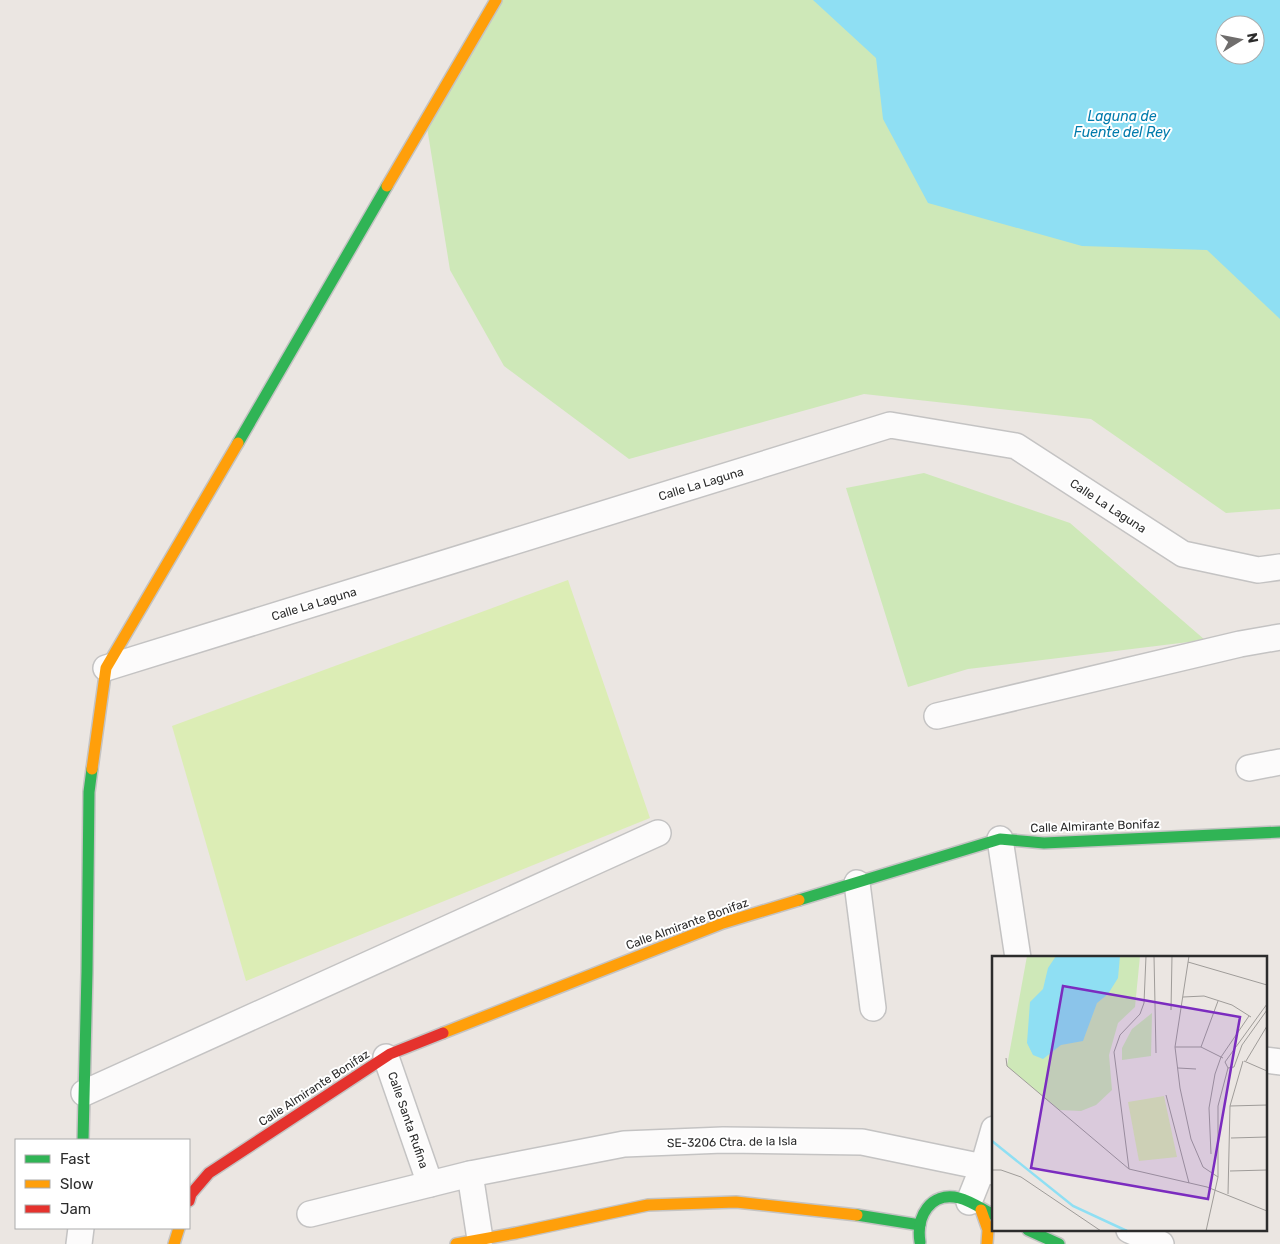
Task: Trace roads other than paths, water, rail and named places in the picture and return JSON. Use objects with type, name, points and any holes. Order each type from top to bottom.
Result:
[{"type":"street","points":[[83,1139],[89,792],[106,668],[496,0]]},
{"type":"street","name":"Calle La Laguna","points":[[106,668],[890,425],[1016,446],[1183,554],[1258,570],[1280,567]]},
{"type":"street","points":[[937,716],[1240,644],[1280,637]]},
{"type":"street","points":[[1249,768],[1280,762]]},
{"type":"street","name":"Calle Almirante Bonifaz","points":[[190,1197],[209,1173],[390,1054],[723,923],[1000,839],[1044,843],[1280,832]]},
{"type":"street","points":[[84,1094],[658,833]]},
{"type":"street","points":[[1000,839],[1018,956]]},
{"type":"street","points":[[857,883],[873,1008]]},
{"type":"street","name":"Calle Santa Rufina","points":[[386,1057],[430,1184]]},
{"type":"street","name":"SE-3206 Ctra. de la Isla","points":[[310,1214],[470,1174],[624,1144],[724,1140],[862,1142],[988,1169]]},
{"type":"street","points":[[987,1244],[988,1230],[975,1206],[988,1169],[992,1142]]},
{"type":"street","points":[[470,1174],[468,1242],[648,1205],[736,1202],[845,1213],[920,1226]]},
{"type":"street","points":[[920,1244],[920,1226],[924,1211],[936,1199],[954,1197],[992,1214]]},
{"type":"street","points":[[79,1244],[81,1229]]},
{"type":"street","points":[[174,1244],[179,1229]]},
{"type":"street","points":[[1032,1232],[1059,1244]]},
{"type":"street","points":[[1134,1232],[1161,1244]]},
{"type":"water","name":"Laguna de Fuente del Rey","points":[[813,0],[1280,0],[1280,319],[1207,250],[1082,246],[928,203],[883,119],[876,58]]}]
